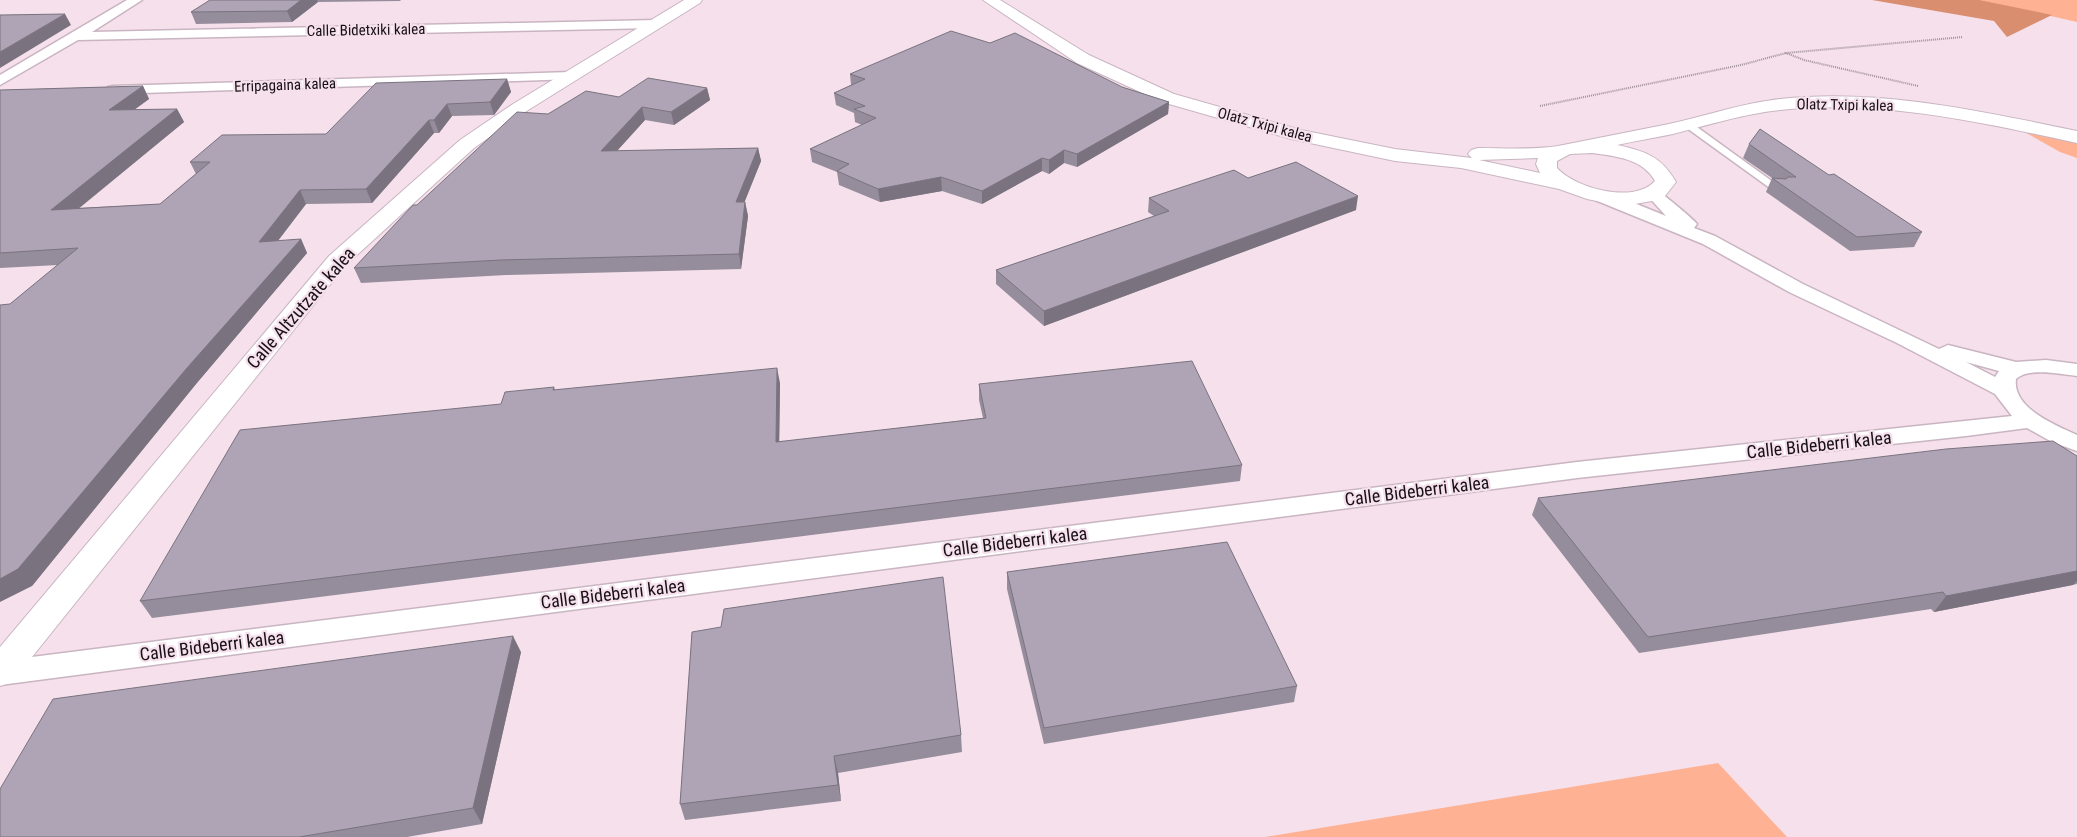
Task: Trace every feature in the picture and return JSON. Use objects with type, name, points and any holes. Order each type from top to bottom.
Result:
[{"type":"street","name":"Calle Bidetxiki kalea","points":[[0,81],[136,0]]},
{"type":"street","name":"Calle Altzutzate kalea","points":[[0,672],[337,260],[468,144],[571,76],[694,0]]},
{"type":"street","name":"Olatz Txipi kalea","points":[[990,0],[1083,59],[1168,98],[1298,135],[1395,155],[1461,162],[1564,184],[1601,196],[1631,198],[1654,194]]},
{"type":"street","name":"Olatz Txipi kalea","points":[[1000,0],[1095,57],[1183,94],[1236,112],[1323,135],[1392,148],[1447,154],[1556,152],[1612,138],[1678,127],[1764,106],[1834,103],[1928,108],[2023,125],[2077,138]]},
{"type":"street","name":"Calle Bidetxiki kalea","points":[[75,36],[657,24]]},
{"type":"street","name":"Erripagaina kalea","points":[[98,90],[571,76]]},
{"type":"street","name":"Olatz Txipi kalea","points":[[1643,160],[1641,148],[1647,139],[1678,127]]},
{"type":"street","points":[[1581,147],[1613,150],[1643,160],[1655,167],[1663,174],[1666,182],[1663,189],[1654,194],[1670,210],[1709,240]]},
{"type":"street","points":[[1556,152],[1549,156],[1546,162],[1548,169],[1554,177],[1564,184]]},
{"type":"street","points":[[1601,196],[1709,240],[1796,288],[1904,338],[2004,390]]},
{"type":"street","points":[[1904,338],[2016,369]]},
{"type":"street","points":[[2077,370],[2057,366],[2034,366],[2016,369],[2007,374],[2003,382],[2004,390],[2013,405],[2031,420],[2054,434],[2077,444]]},
{"type":"street","name":"Calle Bideberri kalea","points":[[0,672],[1577,470],[1956,430],[2031,420]]},
{"type":"lane","points":[[1678,127],[1777,189]]},
{"type":"path","points":[[1540,106],[1786,54],[1963,37]]},
{"type":"path","points":[[1786,54],[1804,60],[1918,86]]},
{"type":"shaded area","points":[[1872,0],[1980,0],[2052,15],[2007,37],[1994,21]]},
{"type":"shaded area","points":[[1980,0],[2077,0],[2077,22]]},
{"type":"shaded area","points":[[2021,130],[2077,143],[2077,158],[2060,152]]},
{"type":"shaded area","points":[[1718,763],[1787,837],[1265,837]]},
{"type":"building","points":[[210,0],[301,0],[287,11],[191,12]]},
{"type":"building","points":[[65,14],[0,52],[0,15]]},
{"type":"building","points":[[951,31],[990,43],[1015,33],[1122,87],[1169,102],[1077,154],[1064,150],[1049,160],[1042,158],[982,191],[941,177],[878,189],[837,171],[849,164],[810,149],[876,118],[854,109],[865,106],[834,93],[865,79],[850,74]]},
{"type":"building","points":[[648,78],[707,88],[671,112],[642,107],[601,151],[758,148],[736,202],[745,202],[739,254],[501,260],[354,268],[413,205],[417,205],[517,112],[548,114],[586,91],[619,97]]},
{"type":"building","points":[[507,79],[490,102],[447,104],[434,120],[429,120],[366,189],[300,190],[259,242],[301,239],[187,368],[18,569],[0,579],[0,305],[10,304],[78,248],[0,253],[0,90],[143,86],[109,110],[177,109],[51,210],[160,204],[210,162],[190,162],[222,135],[326,134],[376,83]]},
{"type":"building","points":[[1760,129],[1829,175],[1834,174],[1922,232],[1857,237],[1772,178],[1786,179],[1788,177],[1796,177],[1749,144]]},
{"type":"building","points":[[1296,162],[1358,196],[1044,311],[996,270],[1169,211],[1149,198],[1234,170],[1248,178]]},
{"type":"building","points":[[1192,361],[1242,465],[140,601],[240,430],[501,404],[505,392],[554,387],[553,390],[777,368],[776,442],[986,418],[979,384]]},
{"type":"building","points":[[2053,441],[2077,456],[2077,571],[1946,596],[1943,592],[1648,637],[1538,498],[1946,449]]},
{"type":"building","points":[[1227,542],[1297,686],[1044,728],[1007,572]]},
{"type":"building","points":[[943,577],[961,735],[834,756],[838,785],[680,804],[692,632],[721,627],[724,609]]},
{"type":"building","points":[[513,636],[473,808],[299,837],[0,837],[0,789],[53,699]]}]
